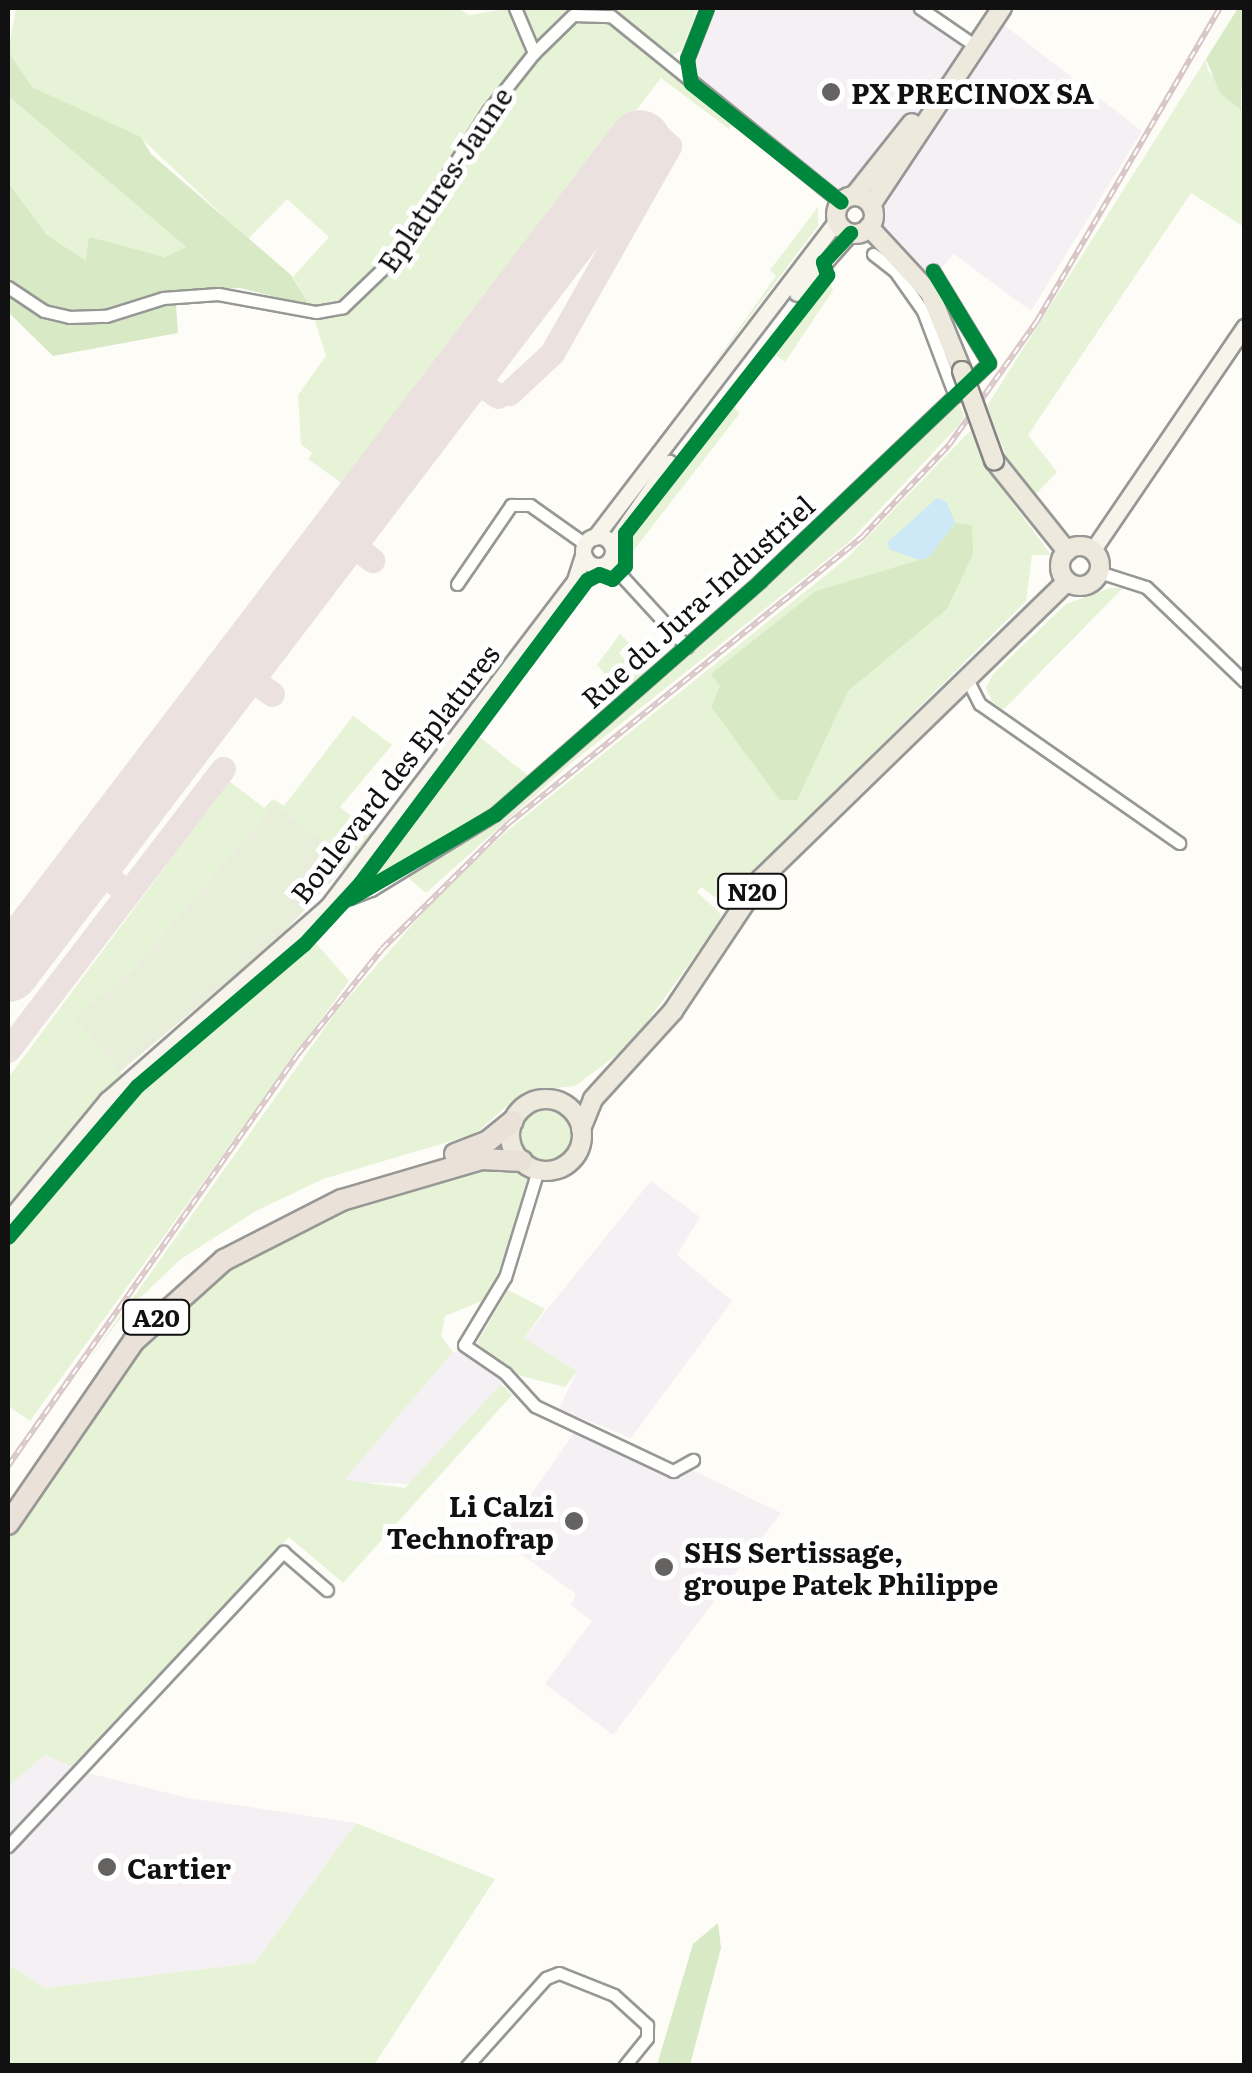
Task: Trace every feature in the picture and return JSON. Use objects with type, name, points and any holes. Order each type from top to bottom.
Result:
[{"type":"highway","name":"A20","points":[[8,1501],[106,1355],[193,1268],[284,1210],[478,1146],[514,1121]]},
{"type":"highway","name":"A20","points":[[8,1524],[134,1340],[224,1260],[342,1200],[492,1157],[530,1166]]},
{"type":"main road","name":"Boulevard des Eplatures","points":[[8,1220],[108,1100],[328,906],[1002,8]]},
{"type":"main road","points":[[851,212],[911,268],[942,317],[994,460],[1068,550],[1092,551]]},
{"type":"main road","points":[[1092,551],[1244,327]]},
{"type":"main road","points":[[1067,581],[1060,566],[1068,550]]},
{"type":"main road","points":[[1092,551],[1099,572]]},
{"type":"main road","name":"N20","points":[[530,1166],[571,1161],[582,1128],[607,1082],[672,1011],[773,866],[1067,581],[1088,584],[1099,572]]},
{"type":"main road","name":"N20","points":[[514,1121],[529,1104],[560,1102],[607,1082]]},
{"type":"main road","points":[[560,1102],[582,1128]]},
{"type":"main road","points":[[514,1121],[512,1147],[530,1166]]},
{"type":"street","points":[[515,8],[534,53]]},
{"type":"street","points":[[707,8],[687,59],[688,78],[851,212]]},
{"type":"street","points":[[920,8],[974,45]]},
{"type":"street","name":"Eplatures-Jaune","points":[[8,287],[44,311],[69,318],[106,316],[163,298],[218,294],[310,312],[343,307],[395,258],[488,111],[565,19],[596,11],[688,78]]},
{"type":"street","points":[[873,254],[914,297],[955,396]]},
{"type":"street","name":"Rue du Jura-Industriel","points":[[328,906],[371,890],[495,814],[687,647],[989,363],[933,271]]},
{"type":"street","points":[[457,584],[512,505],[530,506],[597,552],[687,647]]},
{"type":"street","points":[[1099,572],[1146,587],[1244,681]]},
{"type":"street","points":[[968,678],[980,704],[1179,843]]},
{"type":"street","points":[[530,1166],[506,1277],[464,1346],[505,1373],[535,1406],[673,1471],[693,1460]]},
{"type":"street","points":[[8,1846],[55,1788],[75,1777],[283,1552],[328,1590]]},
{"type":"street","points":[[468,2066],[546,1978],[559,1974],[614,1996],[647,2024],[647,2038],[624,2066]]},
{"type":"shaded area","points":[[714,8],[927,8],[967,37],[987,12],[1142,131],[1031,311],[954,254],[930,280],[876,224],[874,204],[828,186],[694,78],[690,65]]},
{"type":"shaded area","points":[[651,1181],[700,1217],[677,1255],[732,1301],[631,1438],[559,1409],[577,1371],[524,1338]]},
{"type":"shaded area","points":[[453,1352],[466,1352],[497,1373],[501,1384],[413,1484],[342,1482]]},
{"type":"shaded area","points":[[574,1433],[677,1480],[686,1467],[781,1513],[613,1735],[545,1684],[592,1621],[571,1605],[576,1594],[500,1539]]},
{"type":"shaded area","points":[[45,1755],[88,1773],[188,1798],[356,1823],[256,1963],[45,1988],[8,1964],[8,1785]]},
{"type":"green space","points":[[16,8],[458,8],[469,15],[511,8],[527,55],[392,255],[338,304],[321,308],[310,306],[293,277],[329,237],[287,199],[248,239],[141,138],[32,87],[8,52]]},
{"type":"green space","points":[[520,8],[576,8],[536,42]]},
{"type":"green space","points":[[604,8],[698,8],[681,51],[673,55]]},
{"type":"green space","points":[[1238,8],[1244,8],[1241,110],[1220,93],[1206,59]]},
{"type":"green space","points":[[580,17],[607,18],[732,125],[729,129],[661,78],[347,487],[308,459],[312,453],[301,444],[298,395],[326,356],[315,321],[355,306],[384,279],[501,102],[565,25]]},
{"type":"green space","points":[[8,51],[32,87],[141,137],[151,154],[291,275],[310,306],[240,288],[175,291],[178,333],[53,356],[8,312],[8,182],[46,234],[86,261],[89,237],[165,257],[186,247],[8,96]]},
{"type":"green space","points":[[1206,59],[1208,71],[1244,109],[1244,227],[1191,193],[1028,435],[1057,472],[1036,494],[1010,467],[987,406]]},
{"type":"green space","points":[[8,96],[186,247],[165,257],[90,238],[87,262],[46,234],[8,182]]},
{"type":"green space","points":[[818,207],[818,226],[706,375],[776,276],[770,270]]},
{"type":"green space","points":[[828,279],[833,290],[785,362],[776,355],[731,405],[740,413],[626,560],[630,530]]},
{"type":"green space","points":[[958,400],[964,416],[959,425],[849,542],[569,765],[426,893],[406,876],[537,782],[693,647]]},
{"type":"green space","points":[[972,429],[987,468],[1051,555],[1032,555],[1026,601],[788,838],[733,902],[726,905],[701,887],[697,892],[721,914],[719,923],[630,1045],[575,1086],[524,1091],[475,1134],[323,1179],[254,1212],[181,1259],[126,1311],[86,1364],[336,1012],[441,892],[507,831],[847,558]]},
{"type":"green space","points":[[955,523],[972,525],[973,554],[947,609],[848,691],[797,800],[780,800],[711,707],[720,686],[711,674],[816,591],[929,557]]},
{"type":"green space","points":[[1110,588],[1123,588],[1003,710],[992,701],[986,688],[993,674],[1066,604]]},
{"type":"green space","points":[[620,634],[629,643],[619,653],[635,673],[644,666],[650,672],[622,694],[597,665]]},
{"type":"green space","points":[[353,716],[392,745],[340,807],[373,833],[350,861],[274,804],[131,970],[76,1018],[122,1074],[8,1211],[8,1078],[229,781],[264,808],[273,799],[284,806]]},
{"type":"green space","points":[[477,735],[531,778],[474,823],[364,885]]},
{"type":"green space","points":[[274,804],[350,861],[275,942],[120,1072],[75,1018],[131,970]]},
{"type":"green space","points":[[314,941],[349,981],[30,1421],[8,1406],[8,1243],[137,1090]]},
{"type":"green space","points":[[546,1108],[566,1116],[574,1136],[566,1156],[546,1164],[526,1156],[518,1136],[526,1116]]},
{"type":"green space","points":[[497,1164],[524,1171],[530,1185],[489,1298],[445,1316],[441,1336],[453,1352],[344,1480],[405,1488],[501,1384],[512,1395],[343,1583],[289,1537],[76,1768],[45,1755],[8,1786],[8,1535],[119,1370],[201,1286],[261,1244],[313,1217]]},
{"type":"green space","points":[[508,1290],[545,1309],[524,1338],[577,1371],[565,1387],[514,1374],[477,1343]]},
{"type":"green space","points":[[356,1823],[495,1879],[374,2065],[8,2065],[8,1964],[45,1988],[255,1963]]},
{"type":"green space","points":[[718,1923],[721,1948],[690,2065],[657,2065],[693,1944]]},
{"type":"water","points":[[937,498],[947,502],[955,523],[929,557],[919,560],[889,549],[888,542]]},
{"type":"taxiway","points":[[509,393],[552,353],[669,146],[653,131],[640,141]]},
{"type":"taxiway","points":[[466,373],[498,396]]},
{"type":"taxiway","points":[[340,535],[372,560]]},
{"type":"taxiway","points":[[238,669],[272,694]]},
{"type":"taxiway","points":[[8,1050],[223,769]]},
{"type":"taxiway","points":[[90,863],[128,893]]},
{"type":"runway","points":[[8,971],[640,141]]},
{"type":"railway","points":[[8,1466],[298,1054],[382,949],[509,823],[863,536],[949,445],[1037,321],[1220,8]]},
{"type":"cycle path","points":[[707,8],[687,59],[691,83],[841,202]]},
{"type":"cycle path","points":[[8,1237],[137,1086],[304,944],[360,883],[587,580],[599,574],[612,579],[625,566],[625,533],[827,275],[823,262],[850,233]]},
{"type":"cycle path","points":[[350,898],[495,814],[760,581],[989,363],[933,271]]},
{"type":"place","name":"PX PRECINOX SA","points":[[831,92]]},
{"type":"place","name":"Li Calzi Technofrap","points":[[574,1521]]},
{"type":"place","name":"SHS Sertissage, groupe Patek Philippe","points":[[664,1567]]},
{"type":"place","name":"Cartier","points":[[107,1867]]}]
